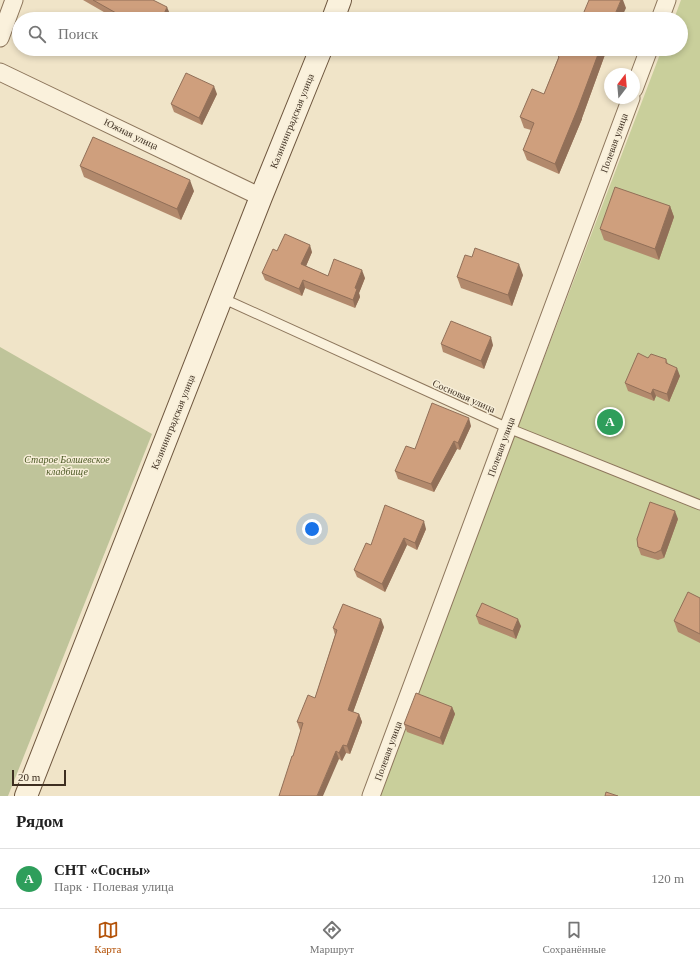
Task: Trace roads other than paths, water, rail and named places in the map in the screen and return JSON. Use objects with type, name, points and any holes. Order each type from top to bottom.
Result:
[{"type":"street","points":[[0,38],[14,0]]},
{"type":"street","points":[[336,12],[340,0]]},
{"type":"street","points":[[663,12],[667,0]]},
{"type":"street","name":"Калининградская улица","points":[[26,796],[222,298],[254,229],[262,197],[318,56]]},
{"type":"street","points":[[640,73],[646,56]]},
{"type":"street","name":"Южная улица","points":[[0,72],[262,197]]},
{"type":"street","name":"Полевая улица","points":[[371,796],[629,104]]},
{"type":"lane","name":"Сосновая улица","points":[[222,298],[508,428],[700,505]]},
{"type":"place","name":"СНТ «Сосны»","points":[[610,422]]},
{"type":"park label","name":"Старое Болшевское кладбище","points":[[67,464]]}]
